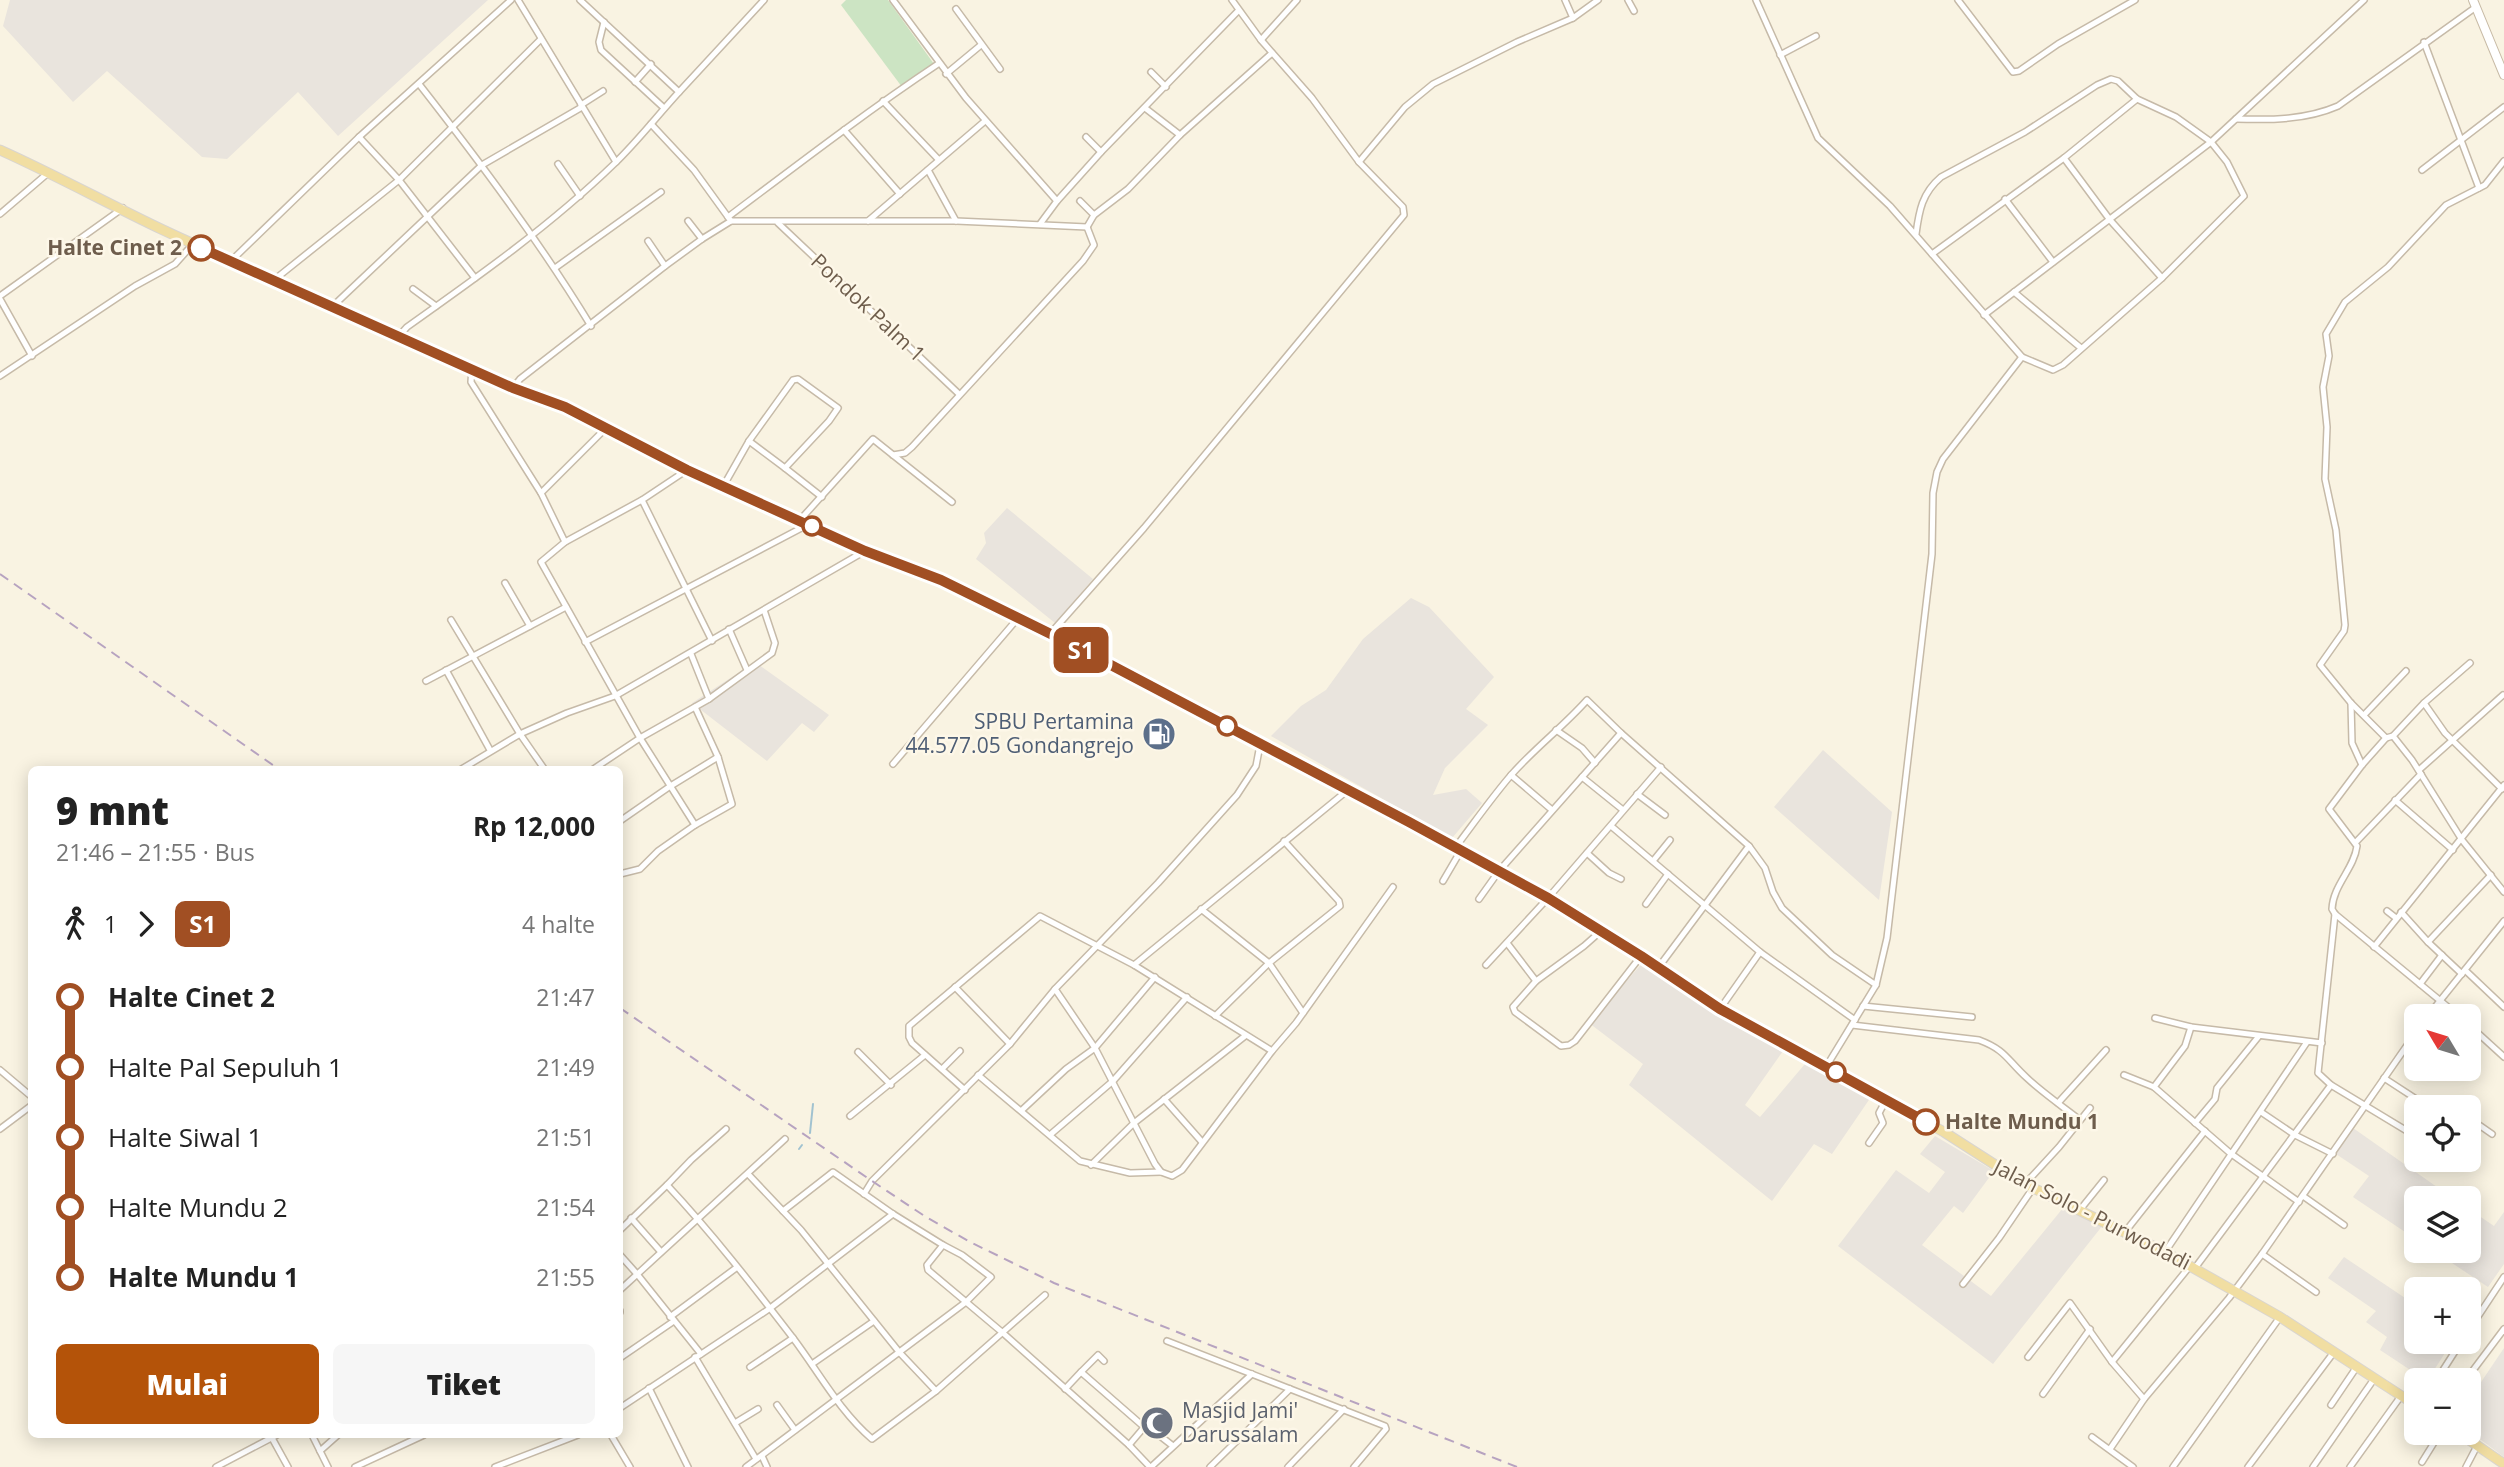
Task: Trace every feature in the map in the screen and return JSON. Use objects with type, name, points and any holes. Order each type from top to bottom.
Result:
[{"type":"main road","name":"Jalan Solo - Purwodadi","points":[[0,150],[193,244],[513,388],[565,407],[687,470],[865,551],[941,580],[1050,634],[1548,898],[1720,1009],[1944,1132],[2029,1186],[2193,1267],[2280,1317],[2404,1398]]},
{"type":"main road","points":[[2477,1446],[2504,1464]]},
{"type":"street","points":[[232,260],[359,137],[511,0]]},
{"type":"street","points":[[518,0],[616,162]]},
{"type":"street","points":[[580,0],[679,92]]},
{"type":"street","points":[[398,337],[407,327],[531,236],[616,162],[765,0]]},
{"type":"street","points":[[892,0],[946,74],[1057,201]]},
{"type":"street","points":[[1050,634],[1144,528],[1404,215],[1404,207],[1359,162],[1312,98],[1261,40],[1232,0]]},
{"type":"street","points":[[1261,40],[1297,0]]},
{"type":"street","points":[[1566,0],[1573,18]]},
{"type":"street","points":[[1359,162],[1405,107],[1433,84],[1517,42],[1573,18],[1598,0]]},
{"type":"street","points":[[1628,0],[1634,11]]},
{"type":"street","points":[[1756,0],[1818,138],[1890,205],[2022,357],[2053,370],[2063,365],[2162,278],[2244,197],[2227,162],[2211,142],[2176,117],[2137,99],[2118,81],[2111,79],[2040,124],[1941,177],[1931,185],[1919,208],[1916,234]]},
{"type":"street","points":[[1958,0],[2013,72],[2019,71],[2058,44],[2135,0]]},
{"type":"street","points":[[1984,314],[2211,142],[2364,0]]},
{"type":"street","points":[[2236,119],[2270,120],[2323,112],[2338,106],[2474,3],[2504,75]]},
{"type":"street","points":[[956,9],[1000,69]]},
{"type":"street","points":[[1040,224],[1101,152],[1238,10]]},
{"type":"street","points":[[604,22],[598,46],[664,108]]},
{"type":"street","points":[[1780,55],[1816,36]]},
{"type":"street","points":[[274,280],[399,180],[541,39]]},
{"type":"street","points":[[2424,42],[2479,188]]},
{"type":"street","points":[[946,74],[981,45]]},
{"type":"street","points":[[1087,227],[1094,215],[1128,189],[1180,135],[1272,52]]},
{"type":"street","points":[[635,82],[651,64]]},
{"type":"street","points":[[513,388],[520,379],[729,219],[769,183],[938,64]]},
{"type":"street","points":[[1151,72],[1166,87]]},
{"type":"street","points":[[419,83],[482,165],[555,268],[591,326]]},
{"type":"street","points":[[333,306],[425,216],[482,165],[603,91]]},
{"type":"street","points":[[1932,254],[2063,158],[2137,99]]},
{"type":"street","points":[[883,101],[938,159]]},
{"type":"street","points":[[2422,170],[2504,107]]},
{"type":"street","points":[[1146,108],[1180,135]]},
{"type":"street","points":[[867,222],[985,121]]},
{"type":"street","points":[[651,124],[694,170],[729,219]]},
{"type":"street","points":[[844,130],[900,194]]},
{"type":"street","points":[[359,137],[399,180],[475,278]]},
{"type":"street","points":[[1086,137],[1101,152]]},
{"type":"street","points":[[2063,158],[2110,220],[2162,278]]},
{"type":"street","points":[[2504,162],[2479,188],[2446,205],[2388,267],[2345,302],[2326,334],[2329,356],[2323,387],[2327,426],[2325,480],[2336,530],[2345,626],[2320,665],[2351,703],[2390,737],[2420,772],[2462,839],[2504,892]]},
{"type":"street","points":[[558,164],[580,195]]},
{"type":"street","points":[[928,170],[956,221]]},
{"type":"street","points":[[0,214],[48,173]]},
{"type":"street","points":[[555,268],[661,191]]},
{"type":"street","points":[[2005,199],[2053,262]]},
{"type":"street","points":[[1080,201],[1094,215]]},
{"type":"street","points":[[32,356],[0,297],[123,208]]},
{"type":"street","points":[[729,219],[778,222],[956,221],[1087,227]]},
{"type":"street","points":[[688,222],[702,239]]},
{"type":"street","name":"Pondok Palm 1","points":[[778,222],[959,394]]},
{"type":"street","points":[[893,454],[905,453],[912,446],[1093,248],[1087,227]]},
{"type":"street","points":[[648,241],[665,267]]},
{"type":"street","points":[[0,376],[135,286],[175,264],[193,244]]},
{"type":"street","points":[[413,289],[436,306]]},
{"type":"street","points":[[2014,292],[2081,348]]},
{"type":"street","points":[[1826,1066],[1876,985],[1887,938],[1932,551],[1932,501],[1937,472],[1951,446],[2022,357]]},
{"type":"street","points":[[472,369],[471,382],[541,493],[565,542]]},
{"type":"street","points":[[724,485],[749,441],[795,379],[804,382],[838,410],[785,468]]},
{"type":"street","points":[[541,493],[606,428]]},
{"type":"street","points":[[749,441],[822,497]]},
{"type":"street","points":[[585,642],[686,590],[804,522],[869,441],[876,441],[951,502]]},
{"type":"street","points":[[687,470],[642,500],[565,542],[541,562],[639,738],[695,825]]},
{"type":"street","points":[[642,500],[712,641]]},
{"type":"street","points":[[466,766],[520,734],[615,696],[865,551]]},
{"type":"street","points":[[505,583],[530,626]]},
{"type":"street","points":[[426,681],[566,607]]},
{"type":"street","points":[[598,766],[639,738],[709,699],[775,649],[764,610]]},
{"type":"street","points":[[893,764],[1019,618]]},
{"type":"street","points":[[451,620],[542,766]]},
{"type":"street","points":[[729,629],[747,670]]},
{"type":"street","points":[[691,654],[709,699]]},
{"type":"street","points":[[2404,1129],[2331,1086],[2318,1073],[2335,914],[2332,903],[2357,850],[2355,843],[2329,810],[2362,765],[2470,663]]},
{"type":"street","points":[[446,670],[490,750]]},
{"type":"street","points":[[2364,715],[2406,671]]},
{"type":"street","points":[[2355,843],[2420,772],[2503,695]]},
{"type":"street","points":[[1443,881],[1457,850],[1511,775],[1587,700],[1620,733],[1749,846],[1765,868],[1782,908],[1832,955],[1876,985]]},
{"type":"street","points":[[2351,703],[2352,743],[2362,765]]},
{"type":"street","points":[[2374,947],[2503,787],[2445,733],[2424,704]]},
{"type":"street","points":[[623,873],[640,869],[658,851],[695,825],[732,804],[718,757],[695,707]]},
{"type":"street","points":[[1556,730],[1582,748],[1595,763]]},
{"type":"street","points":[[1479,899],[1499,871],[1620,733]]},
{"type":"street","points":[[864,1194],[872,1181],[1010,1044],[1055,989],[1099,946],[1244,786],[1256,766],[1261,745]]},
{"type":"street","points":[[623,819],[718,757]]},
{"type":"street","points":[[1486,965],[1661,767]]},
{"type":"street","points":[[1511,775],[1552,810]]},
{"type":"street","points":[[1582,777],[1623,810]]},
{"type":"street","points":[[1134,965],[1348,790]]},
{"type":"street","points":[[1637,794],[1665,816]]},
{"type":"street","points":[[2395,800],[2453,850]]},
{"type":"street","points":[[1611,826],[1705,907],[1853,1023],[1979,1040],[2003,1051],[2027,1078],[2080,1120]]},
{"type":"street","points":[[1653,861],[1670,839]]},
{"type":"street","points":[[1215,1016],[1269,963],[1340,904],[1284,841]]},
{"type":"street","points":[[1658,968],[1749,846]]},
{"type":"street","points":[[1587,853],[1609,873],[1621,879]]},
{"type":"street","points":[[1646,904],[1668,874]]},
{"type":"street","points":[[2428,942],[2491,875]]},
{"type":"street","points":[[978,1075],[1051,1134],[1073,1156],[1091,1165],[1141,1174],[1178,1174],[1303,1013],[1393,887]]},
{"type":"street","points":[[1201,909],[1269,963],[1303,1013]]},
{"type":"street","points":[[2386,911],[2396,918]]},
{"type":"street","points":[[2401,912],[2442,956],[2504,1007]]},
{"type":"street","points":[[2335,914],[2445,1004]]},
{"type":"street","points":[[965,1090],[910,1040],[909,1026],[1040,916],[1155,977],[1272,1051]]},
{"type":"street","points":[[2437,1004],[2504,921]]},
{"type":"street","points":[[1601,931],[1536,981],[1516,1001],[1513,1009],[1561,1046],[1569,1045],[1641,956]]},
{"type":"street","points":[[1507,943],[1536,981]]},
{"type":"street","points":[[1720,1009],[1760,951]]},
{"type":"street","points":[[2420,984],[2442,956]]},
{"type":"street","points":[[1022,1110],[1066,1069],[1095,1048],[1155,977]]},
{"type":"street","points":[[955,987],[1010,1044]]},
{"type":"street","points":[[1055,989],[1095,1048],[1161,1172]]},
{"type":"street","points":[[1051,1134],[1113,1081],[1187,998]]},
{"type":"street","points":[[1863,1006],[1972,1017]]},
{"type":"street","points":[[2155,1018],[2191,1027],[2322,1043]]},
{"type":"street","points":[[2154,1087],[2186,1046],[2191,1027]]},
{"type":"street","points":[[1091,1165],[1134,1124],[1245,1036]]},
{"type":"street","points":[[2196,1123],[2215,1099],[2217,1088],[2259,1036]]},
{"type":"street","points":[[2482,1037],[2504,1057]]},
{"type":"street","points":[[2165,1252],[2307,1042]]},
{"type":"street","points":[[2110,1449],[2144,1399],[2262,1254],[2404,1049]]},
{"type":"street","points":[[2058,1103],[2106,1050]]},
{"type":"street","points":[[942,1069],[960,1051]]},
{"type":"street","points":[[858,1052],[891,1085]]},
{"type":"street","points":[[850,1116],[925,1055]]},
{"type":"street","points":[[0,1070],[28,1094]]},
{"type":"street","points":[[2123,1075],[2154,1087],[2262,1177],[2344,1225]]},
{"type":"street","points":[[2384,1077],[2411,1095]]},
{"type":"street","points":[[2112,1362],[2193,1267],[2331,1086]]},
{"type":"street","points":[[1164,1099],[1202,1142]]},
{"type":"street","points":[[1869,1143],[1883,1123],[1879,1113],[1886,1100]]},
{"type":"street","points":[[0,1129],[28,1108]]},
{"type":"street","points":[[1963,1284],[1998,1238],[2029,1186],[2090,1108]]},
{"type":"street","points":[[2261,1112],[2295,1135],[2333,1154]]},
{"type":"street","points":[[2481,1126],[2492,1134]]},
{"type":"street","points":[[623,1227],[726,1129]]},
{"type":"street","points":[[2125,1233],[2205,1131]]},
{"type":"street","points":[[623,1287],[785,1139]]},
{"type":"street","points":[[746,1467],[966,1302],[991,1276],[962,1255],[893,1214],[834,1172],[783,1211]]},
{"type":"street","points":[[748,1174],[783,1211],[900,1353],[936,1391]]},
{"type":"street","points":[[2079,1211],[2104,1180]]},
{"type":"street","points":[[667,1185],[793,1338],[837,1399],[874,1439],[936,1391],[1045,1295]]},
{"type":"street","points":[[623,1406],[769,1309],[893,1214]]},
{"type":"street","points":[[631,1218],[661,1252]]},
{"type":"street","points":[[943,1245],[926,1268],[1003,1333],[1129,1445],[1150,1467],[1252,1374]]},
{"type":"street","points":[[2262,1254],[2316,1292]]},
{"type":"street","points":[[623,1258],[638,1274],[698,1356],[735,1423],[767,1467]]},
{"type":"street","points":[[623,1356],[736,1268]]},
{"type":"street","points":[[2481,1312],[2504,1277]]},
{"type":"street","points":[[2028,1357],[2068,1304],[2072,1304],[2112,1362],[2144,1399]]},
{"type":"street","points":[[2174,1467],[2280,1317]]},
{"type":"street","points":[[812,1364],[874,1321]]},
{"type":"street","points":[[2043,1394],[2090,1329]]},
{"type":"street","points":[[2475,1368],[2504,1329]]},
{"type":"street","points":[[750,1367],[793,1338]]},
{"type":"street","points":[[1167,1341],[1386,1427],[1354,1467]]},
{"type":"street","points":[[2248,1467],[2334,1351]]},
{"type":"street","points":[[1065,1389],[1098,1355],[1104,1361]]},
{"type":"street","points":[[2331,1405],[2356,1368]]},
{"type":"street","points":[[1081,1372],[1143,1426],[1147,1425],[1173,1446]]},
{"type":"street","points":[[2313,1467],[2374,1379]]},
{"type":"street","points":[[649,1388],[688,1467]]},
{"type":"street","points":[[1210,1467],[1290,1389]]},
{"type":"street","points":[[2350,1467],[2401,1396]]},
{"type":"street","points":[[777,1405],[795,1430]]},
{"type":"street","points":[[735,1423],[758,1409]]},
{"type":"street","points":[[1287,1467],[1343,1409]]},
{"type":"street","points":[[1129,1445],[1143,1426]]},
{"type":"street","points":[[2092,1437],[2133,1467]]},
{"type":"street","points":[[216,1467],[270,1438]]},
{"type":"street","points":[[275,1438],[288,1467]]},
{"type":"street","points":[[314,1438],[328,1467]]},
{"type":"street","points":[[320,1451],[335,1438]]},
{"type":"street","points":[[355,1467],[418,1438]]},
{"type":"street","points":[[495,1467],[570,1438]]},
{"type":"street","points":[[613,1438],[630,1467]]},
{"type":"street","points":[[2421,1462],[2432,1445]]},
{"type":"street","points":[[2466,1467],[2477,1446]]},
{"type":"shaded area","points":[[10,0],[488,0],[338,136],[298,92],[227,159],[202,157],[107,71],[73,102],[3,26]]},
{"type":"shaded area","points":[[1007,508],[1093,579],[1055,623],[976,559],[986,543],[984,533]]},
{"type":"shaded area","points":[[1411,598],[1429,607],[1494,677],[1466,709],[1488,725],[1445,768],[1433,795],[1466,789],[1482,803],[1452,838],[1271,736],[1301,706],[1326,690],[1363,639]]},
{"type":"shaded area","points":[[755,662],[829,715],[814,732],[802,723],[767,761],[692,703]]},
{"type":"shaded area","points":[[1823,750],[1892,812],[1879,900],[1774,807]]},
{"type":"shaded area","points":[[1646,959],[1783,1051],[1745,1105],[1760,1117],[1810,1058],[1873,1094],[1832,1154],[1814,1144],[1772,1201],[1629,1085],[1643,1064],[1589,1023]]},
{"type":"shaded area","points":[[2353,1128],[2404,1164],[2404,1172],[2416,1172],[2436,1186],[2404,1186],[2404,1231],[2353,1197],[2369,1176],[2336,1154]]},
{"type":"shaded area","points":[[1935,1136],[1994,1171],[1963,1213],[1954,1206],[1922,1245],[1991,1296],[2063,1208],[2103,1225],[1993,1364],[1838,1246],[1896,1170],[1929,1193],[1945,1172],[1920,1154]]},
{"type":"shaded area","points":[[2504,1212],[2504,1264],[2488,1287],[2481,1282],[2481,1277],[2473,1277],[2452,1263],[2481,1263],[2481,1217],[2494,1226]]},
{"type":"shaded area","points":[[2344,1257],[2404,1297],[2404,1354],[2444,1354],[2435,1368],[2407,1368],[2380,1350],[2387,1337],[2366,1322],[2376,1311],[2328,1278]]},
{"type":"shaded area","points":[[2504,1348],[2504,1457],[2481,1440],[2481,1382]]},
{"type":"green space","points":[[846,0],[888,0],[934,64],[902,87],[841,5]]},
{"type":"waterway","points":[[810,1133],[813,1104]]},
{"type":"waterway","points":[[799,1149],[802,1145]]},
{"type":"railway","points":[[0,574],[274,766]]},
{"type":"railway","points":[[623,1010],[872,1181],[970,1242],[1054,1283],[1517,1467]]},
{"type":"bus line","name":"S1","points":[[201,248],[513,388],[565,407],[687,470],[865,551],[941,580],[1071,644],[1548,898],[1720,1009],[1926,1122]]},
{"type":"place","name":"Halte Cinet 2","points":[[201,248]]},
{"type":"place","name":"SPBU Pertamina 44.577.05 Gondangrejo","points":[[1159,734]]},
{"type":"place","name":"Halte Mundu 1","points":[[1926,1122]]},
{"type":"place","name":"Masjid Jami' Darussalam","points":[[1157,1423]]}]
